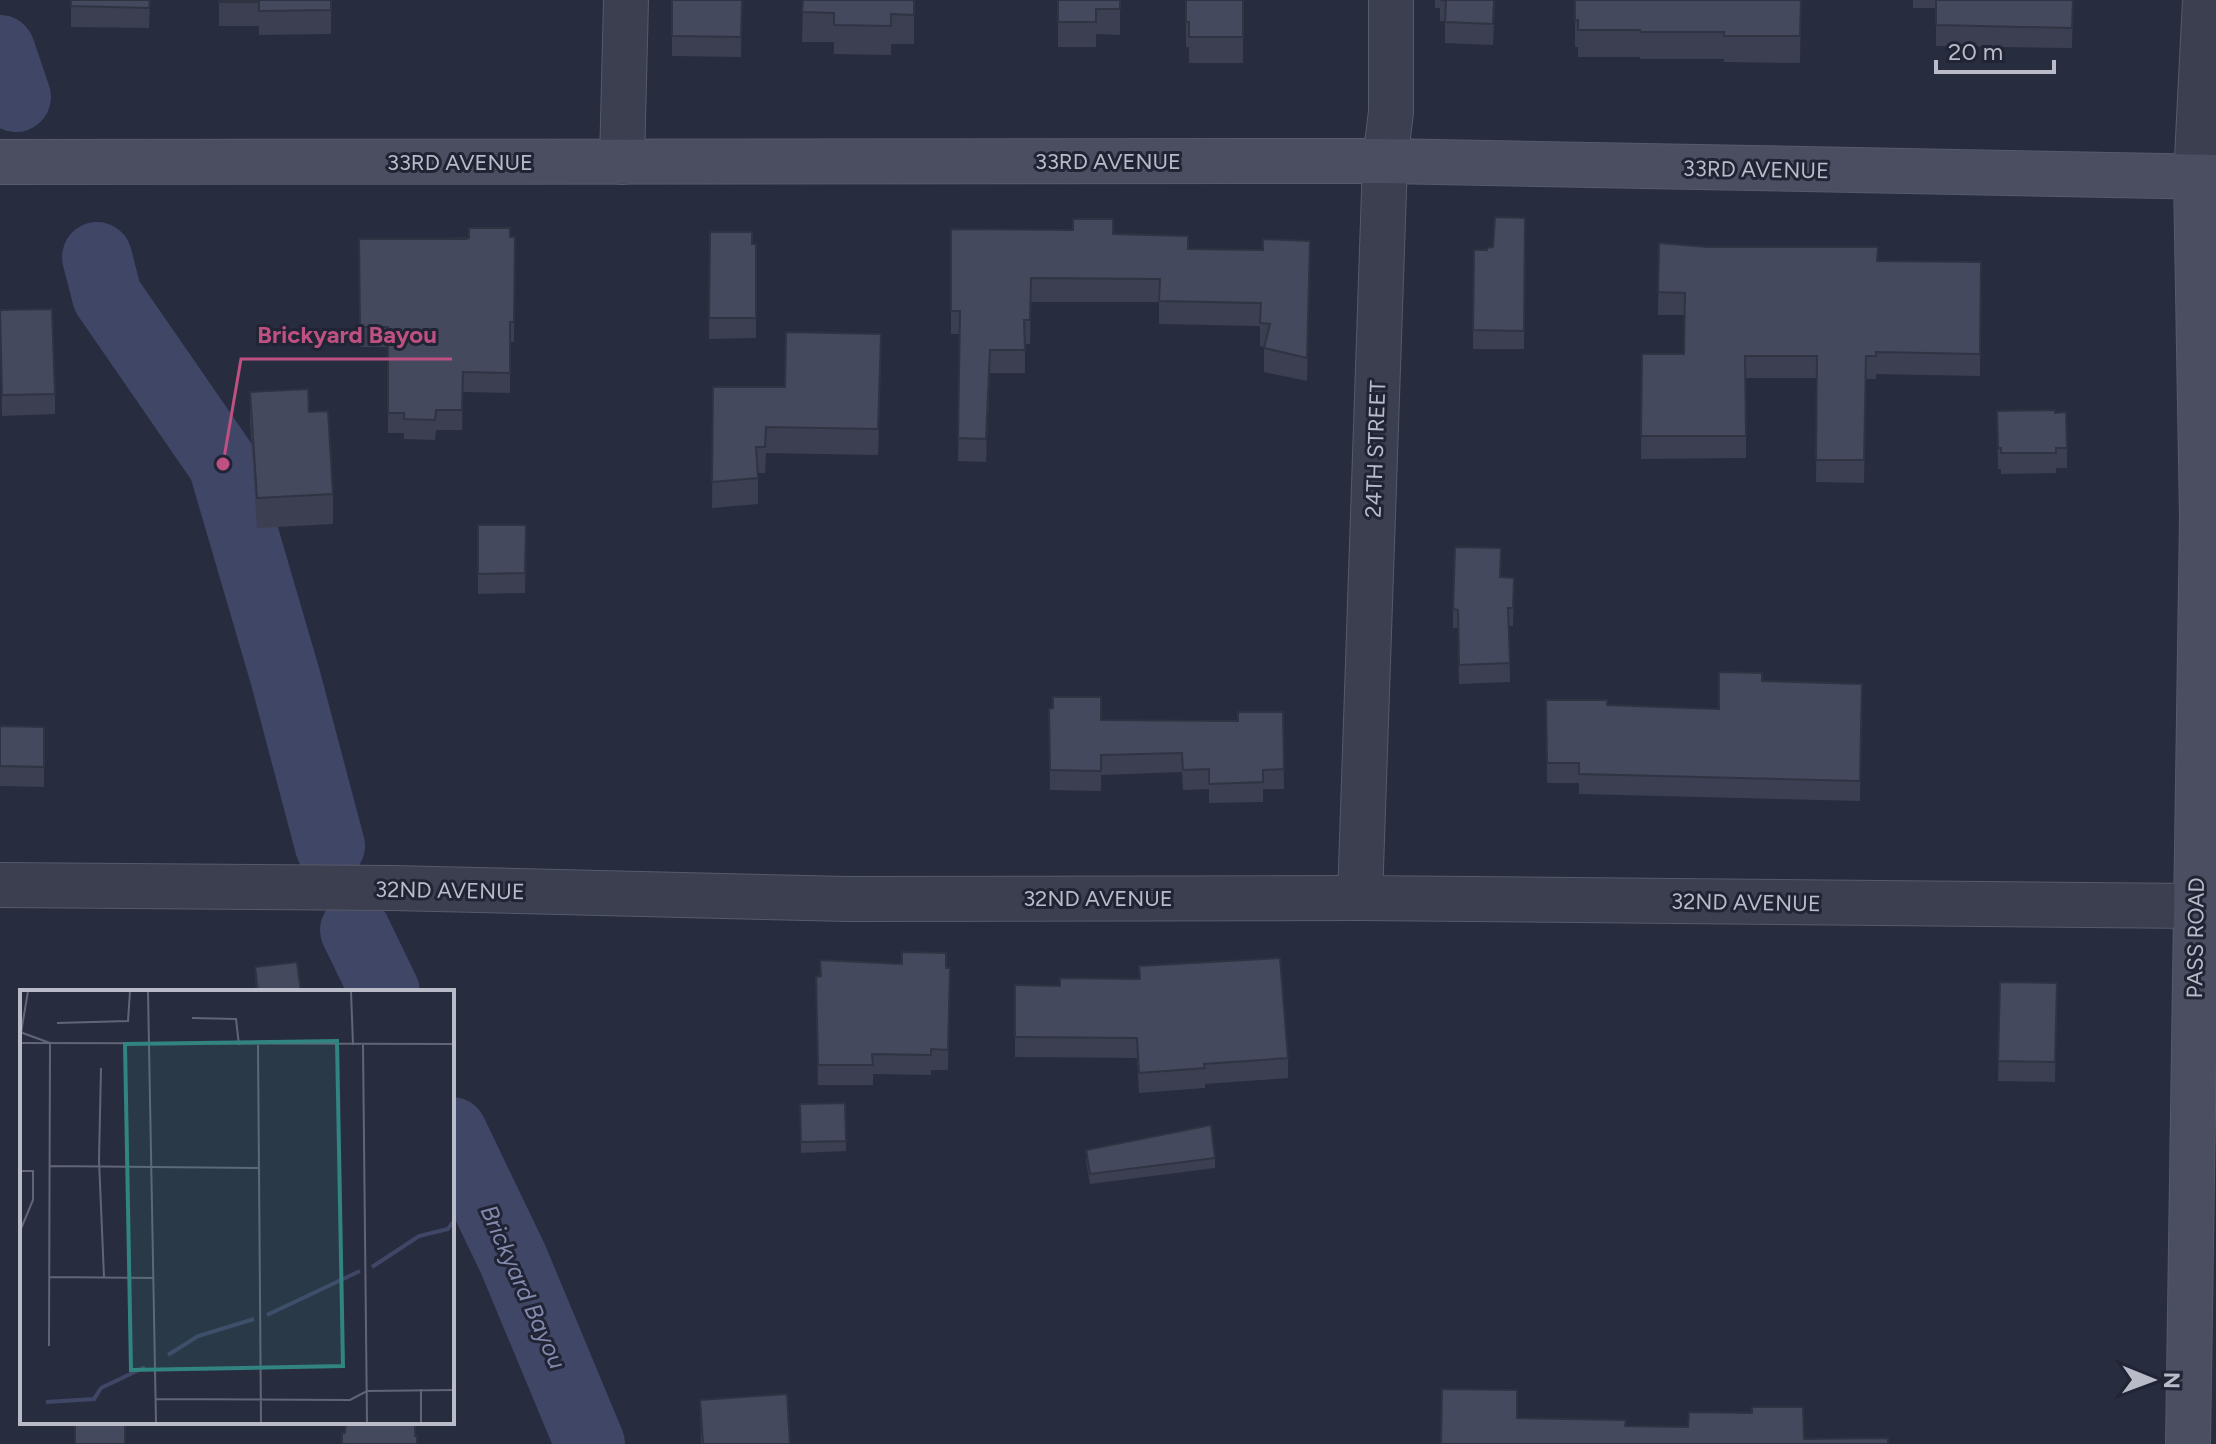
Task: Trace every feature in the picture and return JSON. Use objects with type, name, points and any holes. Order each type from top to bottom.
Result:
[{"type":"street","points":[[622,162],[626,0]]},
{"type":"street","name":"24TH STREET","points":[[1360,898],[1385,161],[1391,112],[1391,0]]},
{"type":"street","name":"PASS ROAD","points":[[2188,1444],[2202,527],[2205,0]]},
{"type":"street","name":"33RD AVENUE","points":[[0,162],[1385,161],[2206,178]]},
{"type":"street","name":"32ND AVENUE","points":[[0,885],[392,888],[848,899],[1360,898],[2196,906]]},
{"type":"building","points":[[71,0],[150,0],[149,8],[71,6]]},
{"type":"building","points":[[219,0],[331,0],[331,10],[259,11],[259,2]]},
{"type":"building","points":[[672,0],[742,0],[741,37],[672,36]]},
{"type":"building","points":[[803,0],[914,0],[914,15],[891,14],[891,26],[834,25],[834,13],[802,12]]},
{"type":"building","points":[[1058,0],[1120,0],[1120,9],[1096,9],[1096,22],[1058,22]]},
{"type":"building","points":[[1186,0],[1243,0],[1243,37],[1189,37]]},
{"type":"building","points":[[1440,0],[1494,0],[1493,24],[1445,22],[1446,1]]},
{"type":"building","points":[[1575,0],[1801,0],[1800,36],[1578,30]]},
{"type":"building","points":[[1936,0],[2073,0],[2072,28],[1936,25]]},
{"type":"building","points":[[1495,217],[1525,218],[1524,331],[1473,330],[1474,250],[1493,247]]},
{"type":"building","points":[[1073,219],[1113,219],[1113,234],[1188,236],[1188,249],[1263,250],[1263,239],[1310,241],[1307,358],[1264,348],[1270,324],[1260,323],[1261,303],[1159,301],[1160,279],[1031,278],[1030,320],[1024,320],[1025,350],[990,350],[986,439],[958,438],[960,311],[951,311],[951,229],[1073,230]]},
{"type":"building","points":[[469,228],[510,228],[510,237],[515,237],[510,373],[463,372],[462,410],[436,410],[435,420],[404,419],[404,413],[388,413],[388,327],[360,327],[359,239],[466,239],[469,238]]},
{"type":"building","points":[[710,232],[752,232],[752,244],[756,244],[756,318],[709,318]]},
{"type":"building","points":[[1659,243],[1708,247],[1878,247],[1877,261],[1981,262],[1980,354],[1876,352],[1876,356],[1866,356],[1864,460],[1816,460],[1817,356],[1745,356],[1746,436],[1641,436],[1642,354],[1684,354],[1685,293],[1658,292]]},
{"type":"building","points":[[52,309],[55,394],[2,395],[0,310]]},
{"type":"building","points":[[786,332],[881,334],[878,429],[766,427],[765,447],[756,447],[758,478],[712,482],[713,387],[785,387]]},
{"type":"building","points":[[308,389],[309,412],[328,411],[333,494],[257,498],[250,392]]},
{"type":"building","points":[[2055,410],[2055,413],[2066,412],[2067,448],[2056,448],[2056,453],[2001,453],[2001,448],[1998,448],[1997,411]]},
{"type":"building","points":[[478,525],[526,525],[525,573],[478,574]]},
{"type":"building","points":[[1455,547],[1501,548],[1500,577],[1514,578],[1513,608],[1508,608],[1510,663],[1459,665],[1458,610],[1453,609]]},
{"type":"building","points":[[1719,672],[1762,673],[1762,681],[1862,684],[1860,781],[1579,774],[1579,763],[1547,763],[1546,700],[1607,700],[1607,705],[1719,709]]},
{"type":"building","points":[[1053,697],[1101,697],[1101,720],[1238,721],[1238,712],[1283,712],[1284,769],[1263,770],[1263,782],[1209,784],[1209,769],[1183,770],[1182,753],[1101,755],[1101,771],[1050,770],[1049,709],[1053,708]]},
{"type":"building","points":[[0,726],[44,727],[44,767],[0,766]]},
{"type":"building","points":[[902,952],[946,953],[946,968],[950,968],[948,1050],[931,1049],[931,1055],[872,1054],[873,1065],[818,1065],[816,977],[821,976],[820,960],[902,964]]},
{"type":"building","points":[[1280,958],[1288,1058],[1204,1064],[1205,1068],[1139,1073],[1137,1038],[1015,1037],[1015,985],[1060,986],[1060,978],[1140,979],[1139,966]]},
{"type":"building","points":[[297,962],[301,990],[258,990],[255,967]]},
{"type":"building","points":[[2000,982],[2057,983],[2055,1062],[1998,1061]]},
{"type":"building","points":[[845,1103],[846,1141],[801,1142],[800,1104]]},
{"type":"building","points":[[1211,1125],[1215,1158],[1090,1174],[1086,1150]]},
{"type":"building","points":[[1442,1389],[1517,1390],[1517,1418],[1626,1420],[1625,1426],[1688,1427],[1689,1412],[1752,1413],[1752,1407],[1803,1407],[1804,1439],[1888,1438],[1888,1444],[1441,1444]]},
{"type":"building","points":[[787,1394],[790,1444],[703,1444],[700,1400]]},
{"type":"building","points":[[75,1424],[125,1424],[125,1444],[75,1444]]},
{"type":"building","points":[[346,1424],[415,1424],[417,1444],[342,1444],[342,1433],[345,1433]]},
{"type":"waterway","name":"Brickyard Bayou","points":[[0,50],[16,97]]},
{"type":"waterway","name":"Brickyard Bayou","points":[[97,257],[107,296],[223,464],[285,676],[330,846]]},
{"type":"waterway","name":"Brickyard Bayou","points":[[355,930],[384,990]]},
{"type":"waterway","name":"Brickyard Bayou","points":[[454,1136],[513,1259],[590,1444]]},
{"type":"place","name":"Brickyard Bayou","points":[[223,464]]}]
